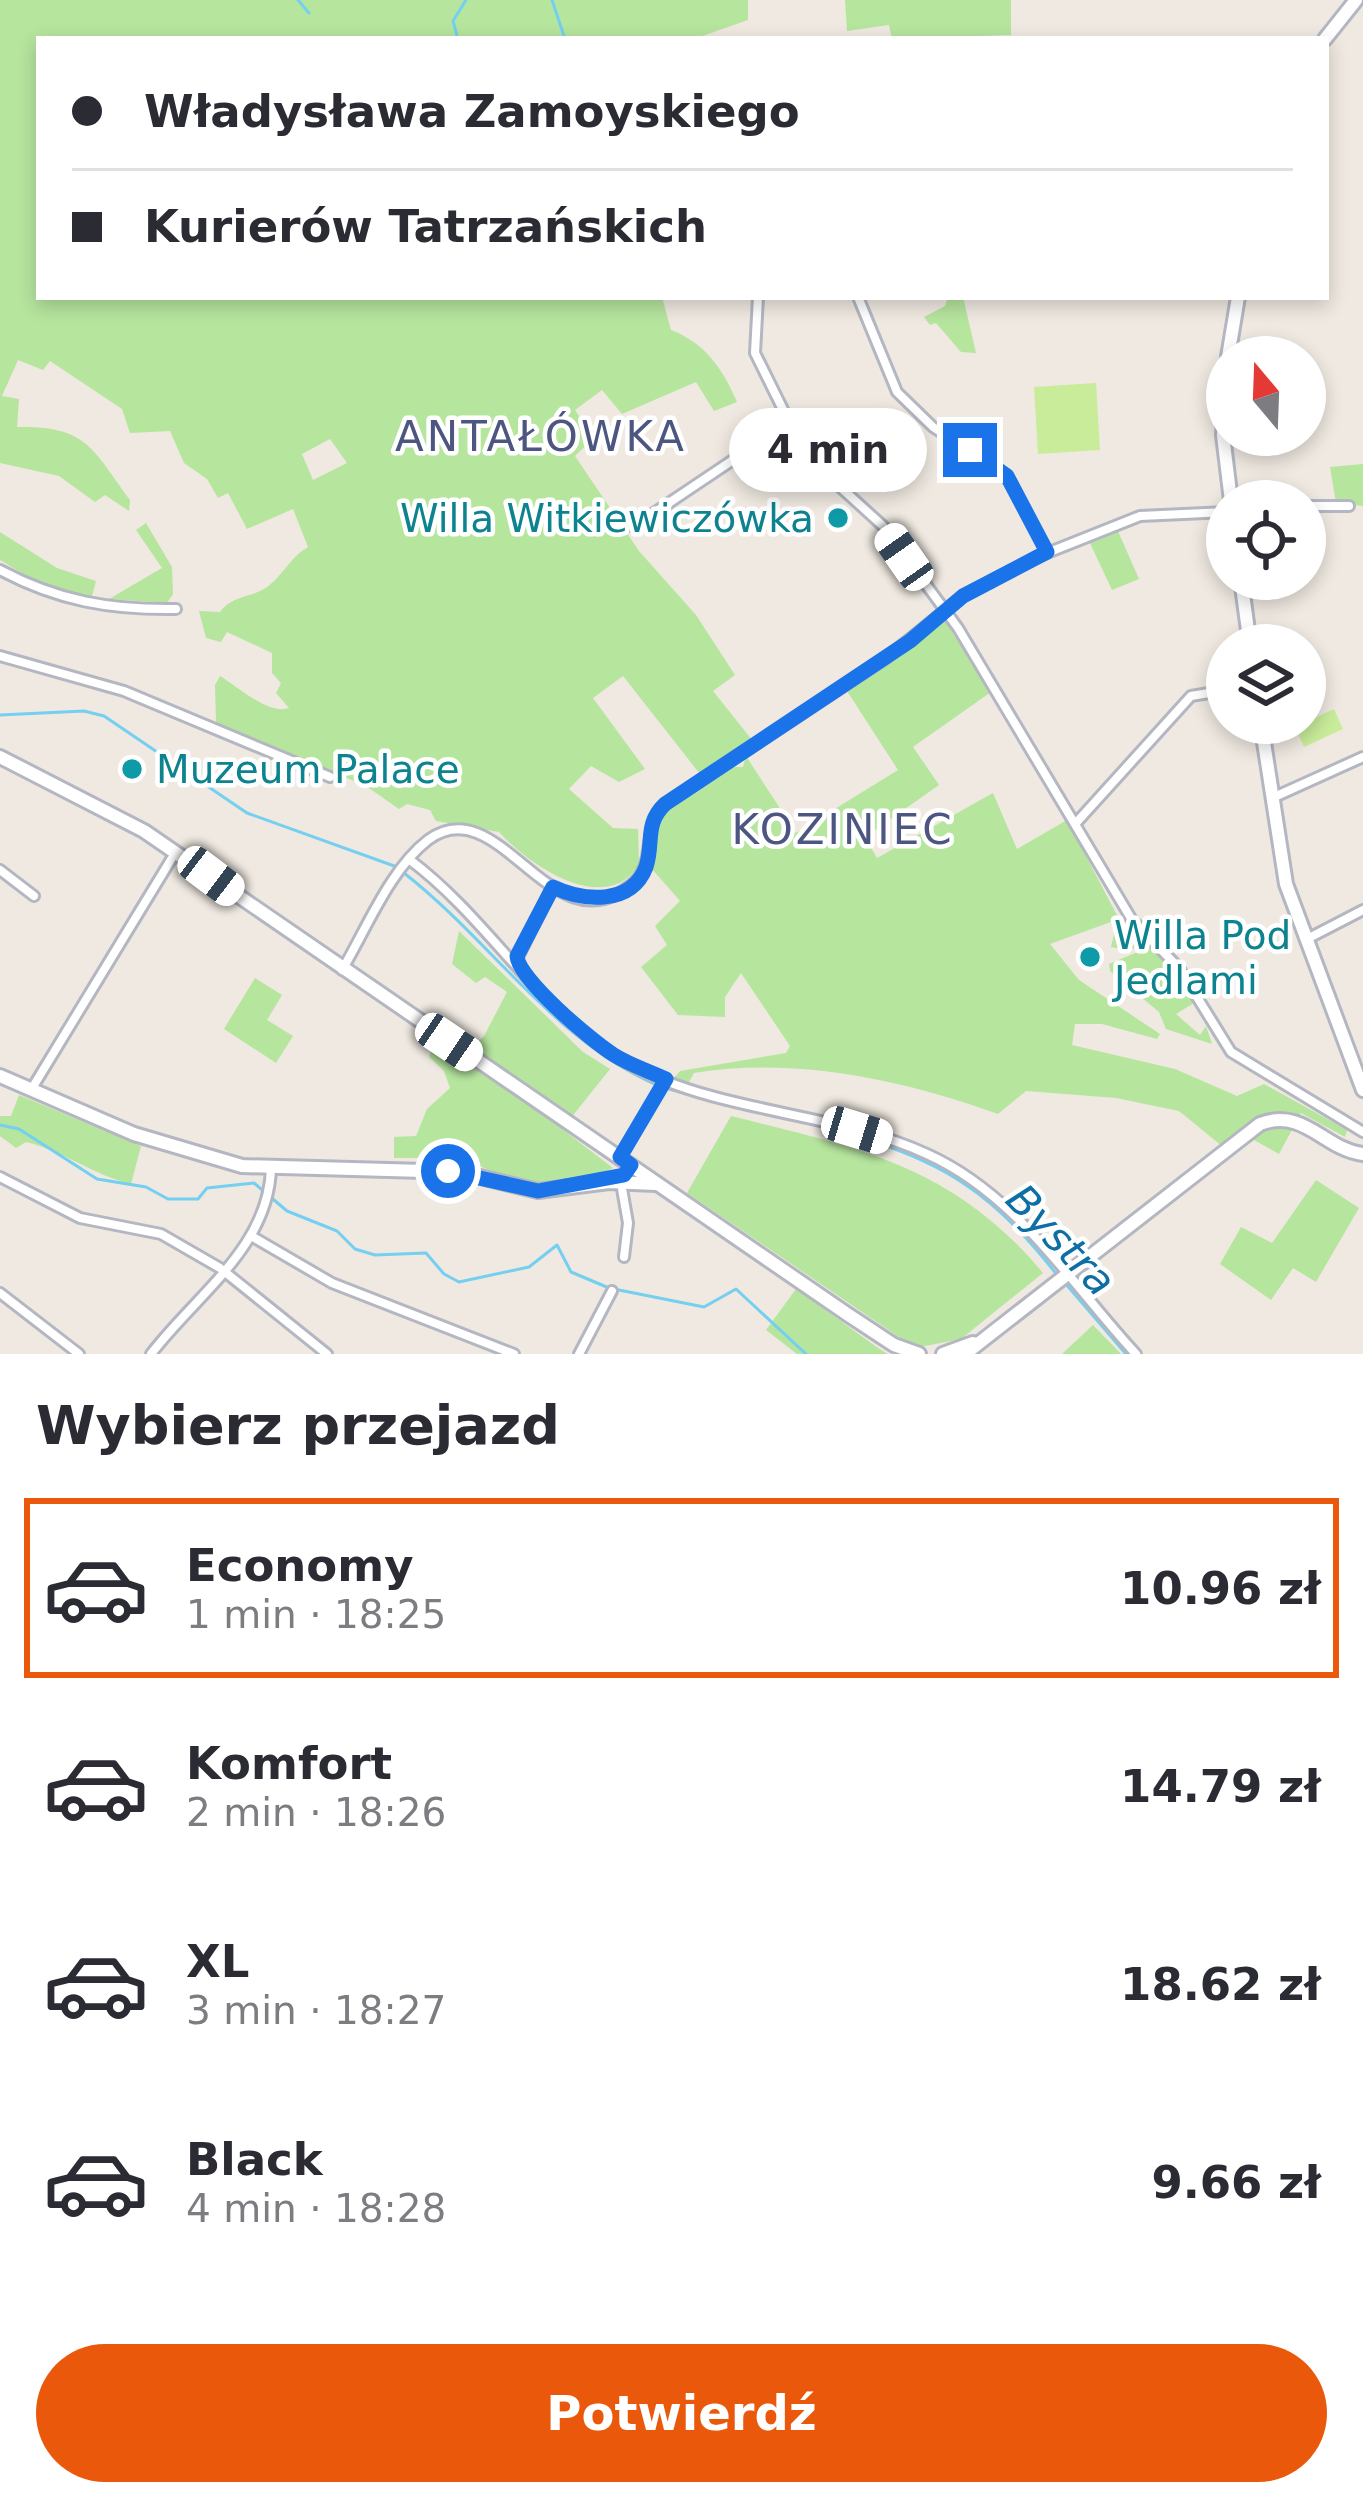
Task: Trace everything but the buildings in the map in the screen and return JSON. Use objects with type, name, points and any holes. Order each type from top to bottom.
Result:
[{"type":"street","points":[[1327,36],[1356,0]]},
{"type":"street","points":[[758,300],[755,353],[813,465],[883,526],[947,613],[1132,920],[1179,968],[1224,1044],[1362,1142]]},
{"type":"street","points":[[859,300],[897,392],[932,427],[1007,476],[1047,552]]},
{"type":"street","points":[[1232,336],[1238,300]]},
{"type":"street","points":[[633,527],[788,423]]},
{"type":"street","points":[[1326,506],[1349,506]]},
{"type":"street","points":[[342,970],[408,863],[438,834],[472,830],[494,839],[553,887],[592,899],[631,886],[644,870],[651,823],[665,804],[947,613],[963,596],[1047,552],[1140,517],[1206,513]]},
{"type":"street","points":[[0,570],[45,595],[79,604],[176,609]]},
{"type":"street","points":[[0,656],[124,691],[330,777]]},
{"type":"street","points":[[1076,824],[1191,696],[1206,694]]},
{"type":"street","points":[[1264,744],[1282,868],[1363,1090]]},
{"type":"street","points":[[0,757],[104,807],[898,1350],[941,1354],[980,1339]]},
{"type":"street","points":[[1270,798],[1363,757]]},
{"type":"street","points":[[31,1090],[175,854]]},
{"type":"street","points":[[408,863],[516,962],[574,1024],[616,1057],[665,1080],[925,1153],[985,1191],[1066,1271],[1136,1354]]},
{"type":"street","points":[[0,870],[34,896]]},
{"type":"street","points":[[516,962],[553,887]]},
{"type":"street","points":[[1305,940],[1363,910]]},
{"type":"street","points":[[0,1076],[145,1138],[231,1164],[460,1172],[538,1191],[615,1182],[657,1184]]},
{"type":"street","points":[[623,1257],[628,1223],[615,1182],[665,1080]]},
{"type":"street","points":[[965,1354],[1066,1271],[1264,1122],[1297,1121],[1340,1145],[1362,1142]]},
{"type":"street","points":[[151,1354],[253,1237],[268,1206],[272,1168]]},
{"type":"street","points":[[0,1178],[80,1218],[157,1232],[223,1270],[327,1354]]},
{"type":"street","points":[[253,1237],[332,1283],[514,1354]]},
{"type":"street","points":[[579,1354],[612,1291]]},
{"type":"street","points":[[0,1294],[79,1354]]},
{"type":"street","points":[[305,1354],[309,1339]]},
{"type":"green space","points":[[0,0],[748,0],[748,20],[703,36],[36,36],[36,300],[663,300],[671,330],[694,342],[719,368],[737,402],[714,411],[696,382],[622,414],[602,390],[575,410],[594,438],[575,456],[639,551],[696,615],[735,675],[713,691],[752,740],[700,774],[623,676],[593,698],[645,769],[619,782],[591,766],[569,789],[613,828],[638,829],[639,865],[624,880],[607,887],[567,880],[528,858],[499,832],[436,821],[430,810],[407,804],[399,809],[366,786],[216,723],[215,685],[220,676],[263,704],[289,708],[276,693],[281,683],[272,673],[272,653],[227,632],[221,642],[206,638],[199,611],[220,612],[235,600],[264,589],[308,547],[293,509],[247,529],[228,493],[218,498],[207,479],[184,463],[170,431],[130,433],[122,409],[50,361],[43,370],[18,360],[2,396],[19,399],[17,427],[59,431],[85,443],[130,500],[129,511],[105,495],[95,502],[59,476],[0,463]],"holes":[[[330,439],[347,463],[313,480],[302,454]]]},
{"type":"green space","points":[[845,0],[1011,0],[1011,35],[891,36],[889,25],[847,31]]},
{"type":"green space","points":[[947,300],[964,300],[976,353],[961,352],[936,323],[930,325],[924,317],[945,306]]},
{"type":"green space","points":[[1096,383],[1100,450],[1038,454],[1034,387]]},
{"type":"green space","points":[[1363,464],[1363,506],[1336,503],[1330,467]]},
{"type":"green space","points":[[146,523],[172,567],[173,594],[167,603],[109,599],[162,568],[136,530]]},
{"type":"green space","points":[[1117,529],[1139,579],[1112,590],[1089,541]]},
{"type":"green space","points":[[0,532],[57,568],[96,581],[92,596],[56,592],[0,560]]},
{"type":"green space","points":[[945,621],[991,692],[913,747],[939,785],[865,837],[877,858],[993,793],[1017,849],[1067,820],[1119,919],[1050,944],[1079,980],[1160,1034],[1157,1039],[1102,1024],[1075,1024],[1072,1045],[1175,1069],[1237,1096],[1264,1084],[1347,1130],[1345,1137],[1301,1113],[1279,1154],[1254,1140],[1233,1155],[1179,1111],[1116,1098],[1026,1091],[998,1114],[849,1074],[771,1067],[694,1073],[689,1082],[674,1078],[680,1071],[786,1053],[790,1046],[741,973],[725,997],[725,1017],[678,1015],[641,967],[667,945],[655,926],[680,901],[651,868],[658,818],[729,767],[743,767],[746,756],[796,833],[898,770],[847,691]]},
{"type":"green space","points":[[1334,709],[1343,729],[1326,737],[1326,713]]},
{"type":"green space","points":[[1128,924],[1175,972],[1194,1003],[1176,1014],[1200,1035],[1206,1026],[1212,1044],[1166,1029],[1159,1012],[1110,971],[1109,964],[1140,951],[1140,946],[1131,949],[1127,943],[1122,949],[1111,947],[1114,934],[1130,934]]},
{"type":"green space","points":[[459,931],[583,1052],[610,1069],[562,1129],[613,1168],[581,1181],[519,1183],[461,1158],[394,1158],[394,1137],[416,1136],[427,1109],[450,1088],[444,1071],[429,1057],[434,1044],[462,1059],[484,1036],[507,992],[485,977],[476,983],[452,964]]},
{"type":"green space","points":[[255,978],[282,995],[267,1020],[293,1036],[276,1063],[224,1029]]},
{"type":"green space","points":[[19,1095],[141,1146],[131,1184],[40,1146],[26,1142],[16,1148],[0,1136],[0,1116],[11,1116]]},
{"type":"green space","points":[[731,1116],[902,1166],[975,1208],[1043,1273],[961,1339],[915,1348],[687,1193]]},
{"type":"green space","points":[[1316,1180],[1359,1208],[1316,1282],[1293,1268],[1271,1300],[1220,1264],[1241,1227],[1272,1243]]},
{"type":"green space","points":[[796,1289],[888,1354],[797,1354],[766,1330]]},
{"type":"green space","points":[[1093,1325],[1121,1354],[1062,1354]]},
{"type":"waterway","points":[[298,0],[309,13]]},
{"type":"waterway","points":[[457,36],[453,21],[466,0]]},
{"type":"waterway","points":[[552,0],[564,36]]},
{"type":"waterway","name":"Bystra","points":[[0,715],[84,711],[104,716],[247,813],[397,867]]},
{"type":"waterway","name":"Bystra","points":[[404,873],[554,1016],[620,1066],[657,1085]]},
{"type":"waterway","name":"Bystra","points":[[666,1088],[860,1137],[934,1166],[992,1205],[1058,1276]]},
{"type":"waterway","points":[[0,1125],[19,1129],[97,1179],[146,1187],[168,1199],[198,1199],[207,1188],[254,1183],[287,1211],[337,1231],[355,1249],[375,1255],[426,1253],[444,1274],[459,1282],[529,1267],[557,1245],[571,1272],[609,1288],[704,1307],[736,1289],[806,1354]]},
{"type":"waterway","name":"Bystra","points":[[1065,1283],[1126,1354]]},
{"type":"place","name":"Willa Witkiewiczówka","points":[[838,518]]},
{"type":"place","name":"Muzeum Palace","points":[[132,769]]},
{"type":"place","name":"Willa Pod Jedlami","points":[[1090,957]]},
{"type":"district","name":"ANTAŁÓWKA","points":[[541,436]]},
{"type":"district","name":"KOZINIEC","points":[[843,829]]},
{"type":"route","points":[[448,1171],[538,1191],[609,1182],[624,1175],[631,1165],[620,1157],[666,1079],[616,1057],[574,1024],[526,975],[517,956],[553,887],[592,899],[631,886],[648,858],[654,815],[665,804],[910,641],[963,596],[1047,552],[1007,476],[970,450]]}]
